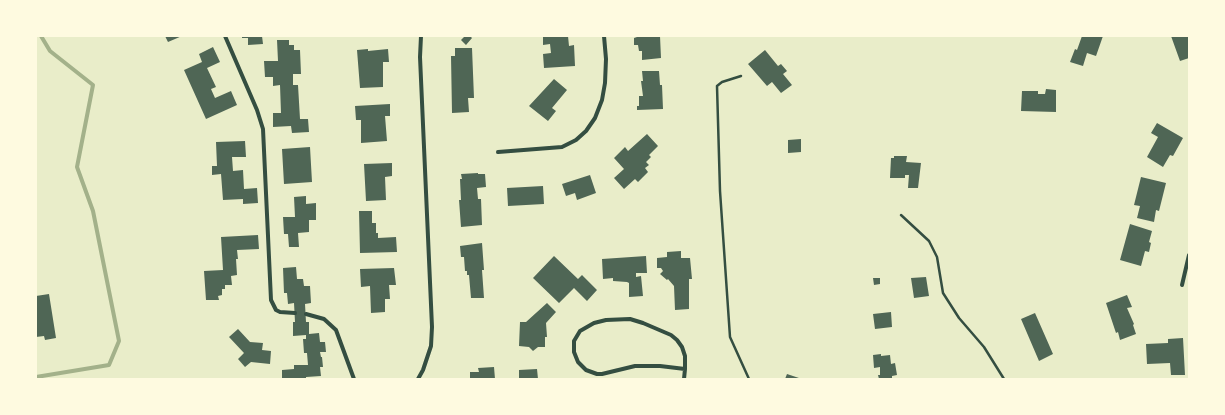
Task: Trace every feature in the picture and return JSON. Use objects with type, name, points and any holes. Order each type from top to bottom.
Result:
[{"type":"street","points":[[225,36],[257,110],[263,129],[271,300],[276,310],[280,312],[295,313]]},
{"type":"street","points":[[418,379],[423,370],[431,346],[432,327],[420,57],[421,36]]},
{"type":"street","points":[[498,152],[562,147],[576,140],[586,131],[595,118],[602,100],[605,83],[606,58],[604,36]]},
{"type":"street","points":[[1182,285],[1189,255]]},
{"type":"street","points":[[306,314],[324,319],[336,330],[354,379]]},
{"type":"street","points":[[684,379],[685,369],[685,356],[682,347],[677,340],[671,335],[643,322],[630,320],[606,320],[594,323],[580,331],[574,341],[574,352],[578,362],[586,370],[596,374],[602,374],[635,366],[660,366],[685,369]]},
{"type":"lane","points":[[741,76],[722,82],[717,86],[720,191],[730,337],[749,379]]},
{"type":"lane","points":[[901,215],[929,241],[937,257],[944,293],[958,318],[984,347],[1004,379]]},
{"type":"building","points":[[165,36],[182,36],[168,42]]},
{"type":"building","points":[[242,36],[262,36],[263,44],[248,45],[248,38],[242,38]]},
{"type":"building","points":[[465,36],[470,36],[472,38],[466,45],[461,40]]},
{"type":"building","points":[[543,36],[568,36],[569,46],[574,45],[575,66],[544,68],[543,54],[551,53],[550,44],[543,45]]},
{"type":"building","points":[[637,36],[660,36],[661,58],[642,60],[642,51],[639,51],[638,45],[634,45],[634,38]]},
{"type":"building","points":[[1082,36],[1103,36],[1096,56],[1087,53],[1083,66],[1070,62],[1075,49],[1077,50]]},
{"type":"building","points":[[1171,36],[1189,36],[1189,58],[1180,61]]},
{"type":"building","points":[[277,40],[289,40],[289,45],[294,45],[294,50],[300,50],[301,74],[293,74],[293,85],[298,85],[300,119],[308,119],[309,132],[292,133],[291,126],[273,127],[273,113],[281,113],[280,85],[273,86],[273,77],[265,77],[264,61],[278,61]]},
{"type":"building","points":[[213,47],[220,62],[207,68],[216,87],[211,89],[215,98],[231,91],[237,105],[206,119],[184,70],[202,62],[199,54]]},
{"type":"building","points":[[455,48],[472,48],[474,98],[468,98],[469,112],[452,113],[451,56],[455,56]]},
{"type":"building","points":[[368,49],[368,51],[388,49],[389,62],[383,62],[383,87],[360,88],[357,50]]},
{"type":"building","points":[[765,50],[778,66],[781,64],[787,71],[783,74],[792,85],[781,93],[772,82],[767,86],[748,64]]},
{"type":"building","points":[[642,71],[659,71],[660,85],[662,85],[663,109],[637,110],[637,106],[639,106],[639,96],[643,96],[641,81],[643,81]]},
{"type":"building","points":[[554,79],[567,90],[552,108],[556,111],[548,121],[529,106]]},
{"type":"building","points":[[1046,89],[1056,90],[1056,112],[1021,111],[1022,91],[1038,91],[1038,94],[1045,94]]},
{"type":"building","points":[[390,104],[390,116],[385,116],[387,141],[361,143],[361,120],[356,120],[355,106]]},
{"type":"building","points":[[1157,123],[1183,138],[1173,156],[1170,155],[1163,167],[1147,157],[1158,137],[1151,133]]},
{"type":"building","points":[[647,134],[658,146],[649,155],[651,157],[646,162],[649,165],[645,168],[648,172],[638,182],[635,179],[624,189],[614,178],[624,169],[614,158],[625,147],[628,151]]},
{"type":"building","points":[[801,139],[801,152],[788,153],[788,140]]},
{"type":"building","points":[[245,141],[246,157],[232,157],[233,171],[243,170],[244,189],[257,188],[258,203],[243,204],[243,199],[223,200],[221,174],[212,175],[212,166],[217,166],[216,142]]},
{"type":"building","points":[[310,147],[312,182],[284,184],[282,149]]},
{"type":"building","points":[[894,156],[907,156],[906,162],[921,163],[918,188],[908,188],[909,175],[905,175],[905,178],[890,178],[891,158],[894,158]]},
{"type":"building","points":[[392,163],[392,176],[385,177],[386,200],[366,201],[364,164]]},
{"type":"building","points":[[461,174],[485,174],[486,187],[477,188],[478,199],[481,199],[482,225],[461,227],[459,200],[461,200]]},
{"type":"building","points":[[590,175],[596,193],[577,200],[575,193],[566,196],[562,184]]},
{"type":"building","points":[[1141,177],[1166,183],[1159,211],[1156,210],[1154,222],[1137,218],[1140,206],[1134,205]]},
{"type":"building","points":[[543,186],[544,204],[508,206],[507,188]]},
{"type":"building","points":[[306,196],[306,204],[316,203],[316,220],[309,220],[309,232],[298,233],[299,247],[289,247],[288,234],[284,234],[283,217],[295,217],[294,197]]},
{"type":"building","points":[[359,211],[372,211],[372,223],[376,223],[376,233],[378,233],[378,238],[396,237],[397,252],[360,253]]},
{"type":"building","points":[[1130,224],[1152,231],[1149,242],[1151,243],[1149,252],[1145,251],[1141,266],[1120,260]]},
{"type":"building","points":[[258,235],[259,249],[237,250],[237,275],[231,276],[232,285],[225,285],[225,289],[222,289],[222,295],[218,296],[219,300],[206,300],[204,271],[223,270],[221,237]]},
{"type":"building","points":[[482,243],[484,298],[471,298],[469,275],[467,275],[467,271],[465,271],[464,257],[461,257],[460,246]]},
{"type":"building","points":[[681,251],[681,258],[690,258],[692,279],[689,279],[689,309],[675,310],[674,286],[668,279],[667,280],[660,274],[663,271],[661,268],[657,268],[657,258],[667,257],[667,252]]},
{"type":"building","points":[[554,256],[578,279],[582,275],[597,290],[587,301],[574,288],[559,303],[533,278]]},
{"type":"building","points":[[646,256],[647,273],[636,273],[636,277],[641,276],[643,296],[629,297],[629,283],[627,282],[613,281],[613,278],[603,279],[602,259]]},
{"type":"building","points":[[296,267],[297,279],[303,279],[304,286],[310,286],[311,303],[305,304],[306,322],[309,322],[309,334],[319,333],[320,342],[325,342],[326,352],[320,352],[323,367],[320,367],[321,376],[306,377],[306,379],[282,379],[282,370],[294,369],[294,365],[308,365],[307,353],[304,353],[303,339],[306,339],[306,335],[293,336],[293,322],[295,322],[294,303],[288,304],[287,293],[284,293],[283,268]]},
{"type":"building","points":[[394,268],[396,285],[389,285],[390,299],[385,299],[385,312],[371,313],[370,286],[361,287],[360,269]]},
{"type":"building","points":[[926,277],[929,296],[914,298],[911,278]]},
{"type":"building","points":[[873,278],[880,278],[880,284],[874,285]]},
{"type":"building","points":[[49,294],[56,338],[45,340],[44,336],[36,337],[36,296]]},
{"type":"building","points":[[1127,295],[1132,307],[1127,308],[1134,324],[1136,334],[1120,340],[1118,332],[1116,333],[1106,303]]},
{"type":"building","points":[[547,303],[556,312],[546,323],[547,337],[545,337],[545,347],[538,347],[533,351],[529,347],[519,346],[520,322],[526,322]]},
{"type":"building","points":[[891,312],[892,327],[875,329],[873,314]]},
{"type":"building","points":[[1035,313],[1053,354],[1039,361],[1021,319]]},
{"type":"building","points":[[238,329],[250,342],[263,343],[262,350],[271,351],[270,364],[251,362],[245,367],[238,359],[244,353],[229,337]]},
{"type":"building","points":[[1183,338],[1185,375],[1171,375],[1170,363],[1147,364],[1146,344],[1168,343],[1168,339]]},
{"type":"building","points":[[881,354],[881,356],[890,355],[891,364],[895,363],[897,375],[892,376],[892,379],[879,379],[878,375],[880,375],[880,367],[874,368],[873,355]]},
{"type":"building","points":[[494,367],[495,379],[470,379],[470,372],[479,372],[478,368]]},
{"type":"building","points":[[537,369],[538,379],[519,379],[519,370]]},
{"type":"building","points":[[787,374],[802,379],[785,379]]},
{"type":"waterway","points":[[36,377],[109,365],[119,341],[93,211],[77,167],[93,85],[50,51],[41,36]]}]
